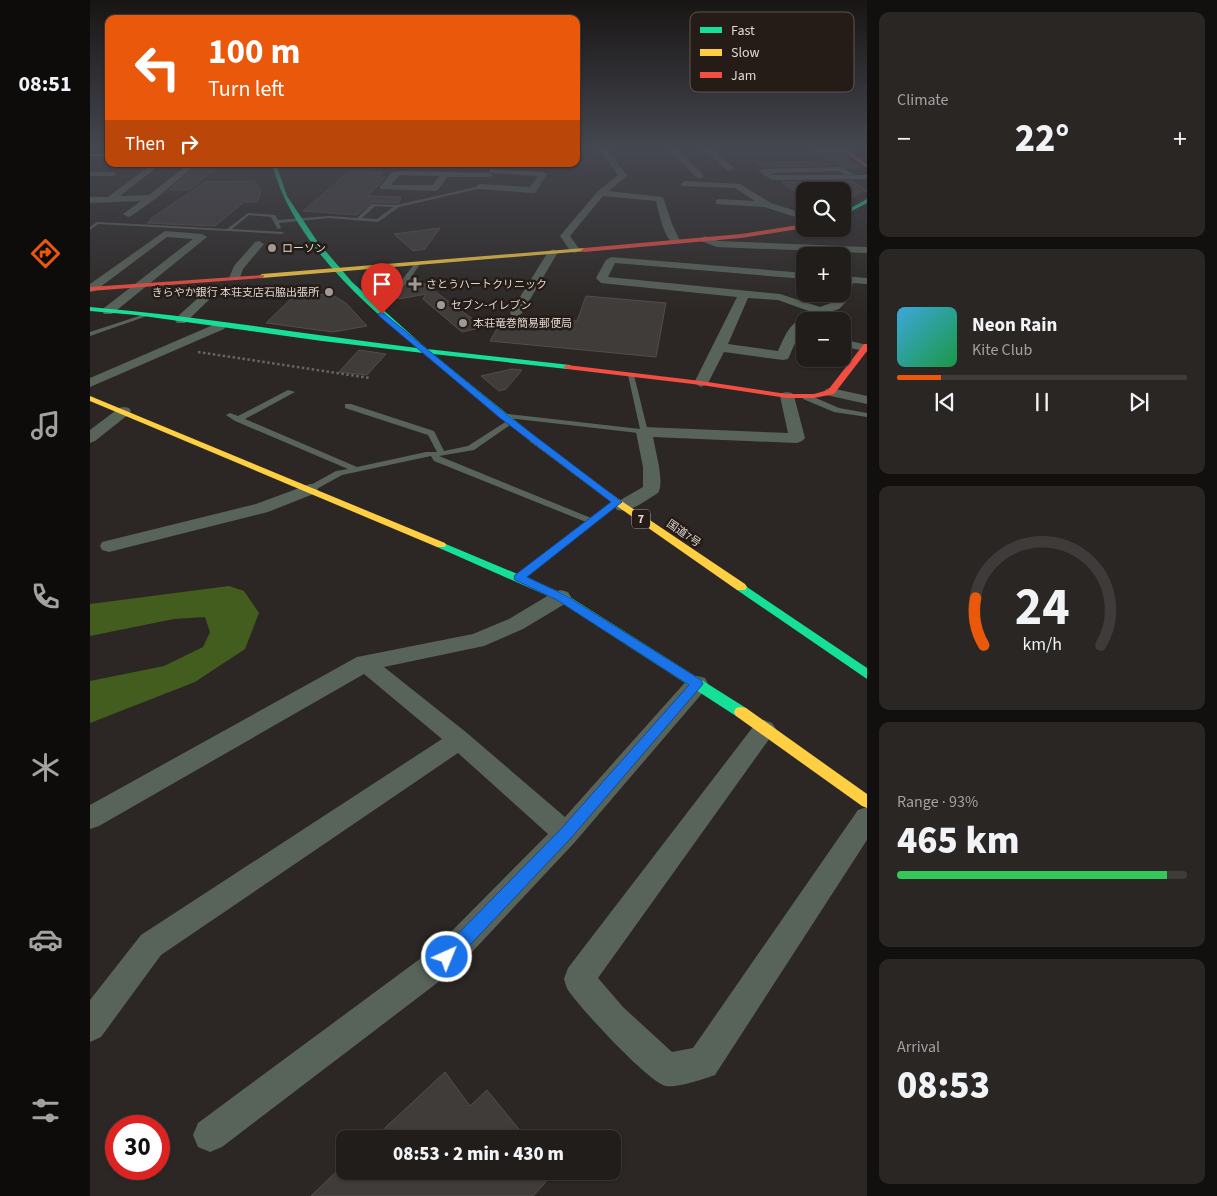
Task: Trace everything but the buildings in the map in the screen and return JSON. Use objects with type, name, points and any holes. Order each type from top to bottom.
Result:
[{"type":"main road","name":"国道7号","points":[[289,203],[335,269],[373,306],[507,419],[620,504],[867,674]]},
{"type":"main road","points":[[851,210],[864,203]]},
{"type":"main road","points":[[90,289],[605,248],[796,229]]},
{"type":"main road","points":[[90,309],[631,375],[787,396],[814,396],[831,392],[865,347]]},
{"type":"main road","points":[[90,398],[310,489],[561,597],[697,684],[867,802]]},
{"type":"street","points":[[128,214],[144,203]]},
{"type":"street","points":[[575,250],[564,236],[593,203]]},
{"type":"street","points":[[661,203],[667,224],[675,241]]},
{"type":"street","points":[[732,203],[768,205]]},
{"type":"street","points":[[764,203],[796,214]]},
{"type":"street","points":[[90,289],[165,234],[202,237],[108,311]]},
{"type":"street","points":[[705,239],[717,244],[867,250]]},
{"type":"street","points":[[229,279],[259,244]]},
{"type":"street","points":[[605,248],[611,260]]},
{"type":"street","points":[[516,312],[553,252]]},
{"type":"street","points":[[611,260],[796,275]]},
{"type":"street","points":[[611,260],[602,278],[605,281],[780,297],[820,311],[835,306],[840,302]]},
{"type":"street","points":[[125,264],[164,267]]},
{"type":"street","points":[[851,280],[867,281]]},
{"type":"street","points":[[181,320],[211,292]]},
{"type":"street","points":[[701,384],[744,294]]},
{"type":"street","points":[[90,383],[220,326]]},
{"type":"street","points":[[720,347],[783,356],[796,338]]},
{"type":"street","points":[[851,345],[865,347]]},
{"type":"street","points":[[831,392],[867,400]]},
{"type":"street","points":[[620,504],[652,489],[651,467],[644,432],[797,438],[787,396]]},
{"type":"street","points":[[90,438],[124,411]]},
{"type":"street","points":[[109,546],[262,508],[310,489]]},
{"type":"street","points":[[90,818],[365,664],[477,641],[516,624],[561,597]]},
{"type":"street","points":[[365,664],[459,740],[566,834]]},
{"type":"street","points":[[210,1135],[447,957],[566,834],[697,684]]},
{"type":"street","points":[[764,729],[579,979],[612,1018],[667,1070],[703,1063],[867,818]]},
{"type":"street","points":[[90,1026],[151,946],[459,740]]},
{"type":"lane","points":[[358,219],[374,205],[397,206],[413,203]]},
{"type":"lane","points":[[276,222],[329,217],[378,221],[397,206]]},
{"type":"lane","points":[[90,223],[282,233],[273,216],[248,214],[228,230]]},
{"type":"lane","points":[[90,229],[97,223]]},
{"type":"lane","points":[[373,306],[391,296],[418,263]]},
{"type":"lane","points":[[211,292],[229,279]]},
{"type":"lane","points":[[90,334],[147,315]]},
{"type":"lane","points":[[310,489],[339,473],[426,454],[438,454],[471,448],[507,419],[644,432],[631,375]]},
{"type":"lane","points":[[291,392],[234,417],[356,469]]},
{"type":"lane","points":[[804,396],[837,410],[867,415]]},
{"type":"lane","points":[[348,406],[430,433],[438,454],[437,459],[592,522]]},
{"type":"lane","points":[[519,578],[592,522],[620,504]]},
{"type":"path","points":[[170,348],[370,378]]},
{"type":"green space","points":[[229,586],[244,591],[259,613],[245,649],[195,682],[90,723],[90,681],[164,666],[203,647],[210,632],[205,617],[174,619],[90,636],[90,604]]},
{"type":"traffic: fast","points":[[289,203],[315,242],[369,302],[534,440]]},
{"type":"traffic: fast","points":[[851,210],[864,203]]},
{"type":"traffic: fast","points":[[90,309],[136,313],[322,339],[567,367]]},
{"type":"traffic: fast","points":[[441,545],[561,597],[741,712]]},
{"type":"traffic: fast","points":[[741,587],[867,674]]},
{"type":"traffic: slow","points":[[262,276],[584,250]]},
{"type":"traffic: slow","points":[[90,398],[441,545]]},
{"type":"traffic: slow","points":[[534,440],[617,502],[741,587]]},
{"type":"traffic: slow","points":[[741,712],[867,802]]},
{"type":"traffic: jam","points":[[584,250],[741,236],[796,227]]},
{"type":"traffic: jam","points":[[90,289],[262,276]]},
{"type":"traffic: jam","points":[[567,367],[701,383],[787,396],[814,396],[831,392],[867,346]]},
{"type":"place","name":"ローソン","points":[[272,248]]},
{"type":"place","name":"さとうハートクリニック","points":[[415,284]]},
{"type":"place","name":"きらやか銀行 本荘支店石脇出張所","points":[[329,292]]},
{"type":"place","name":"セブン-イレブン","points":[[441,305]]},
{"type":"place","name":"本荘竜巻簡易郵便局","points":[[463,323]]},
{"type":"route","points":[[382,314],[503,416],[617,502],[519,578],[561,597],[697,684],[566,834],[447,957]]}]
